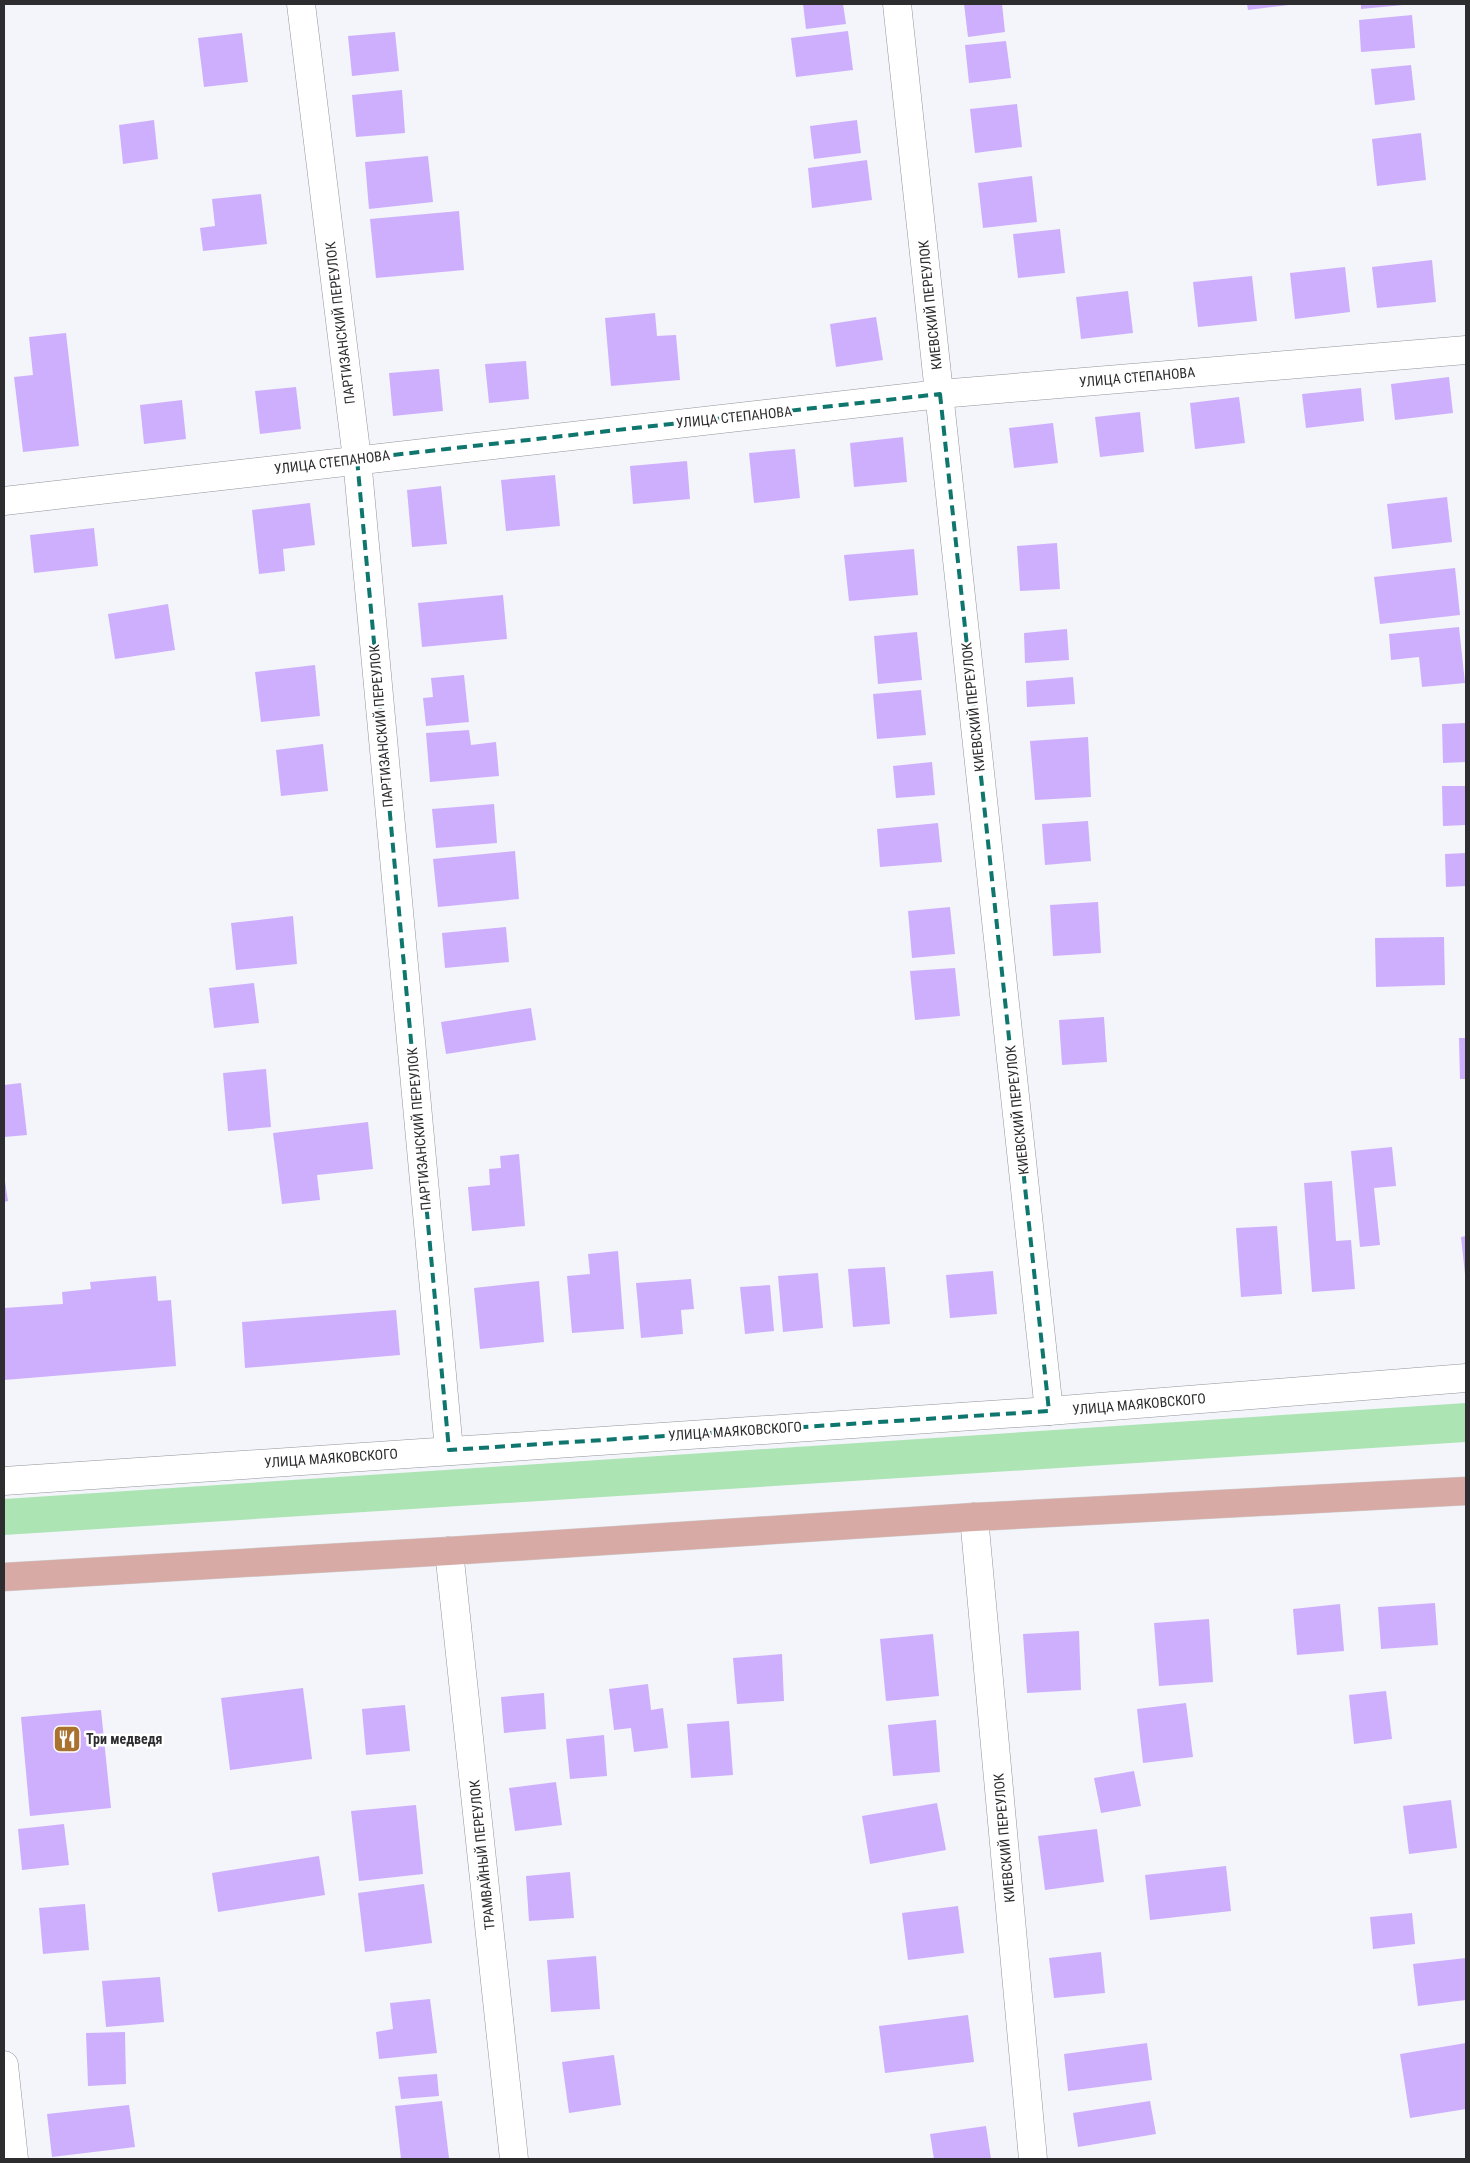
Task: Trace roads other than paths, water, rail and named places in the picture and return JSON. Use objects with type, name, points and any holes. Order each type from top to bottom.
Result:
[{"type":"main road","points":[[4,1577],[449,1551],[974,1517],[1466,1491]]},
{"type":"street","name":"ПАРТИЗАНСКИЙ ПЕРЕУЛОК","points":[[301,4],[357,459],[449,1450]]},
{"type":"street","name":"КИЕВСКИЙ ПЕРЕУЛОК","points":[[897,4],[1049,1411]]},
{"type":"street","name":"УЛИЦА СТЕПАНОВА","points":[[4,501],[357,459],[940,394],[1466,350]]},
{"type":"street","name":"УЛИЦА МАЯКОВСКОГО","points":[[4,1481],[1049,1411],[1466,1378]]},
{"type":"street","name":"КИЕВСКИЙ ПЕРЕУЛОК","points":[[974,1517],[1033,2159]]},
{"type":"street","name":"ТРАМВАЙНЫЙ ПЕРЕУЛОК","points":[[449,1551],[514,2159]]},
{"type":"street","points":[[4,2065],[14,2159]]},
{"type":"place","name":"Три медведя","points":[[67,1739]]}]
